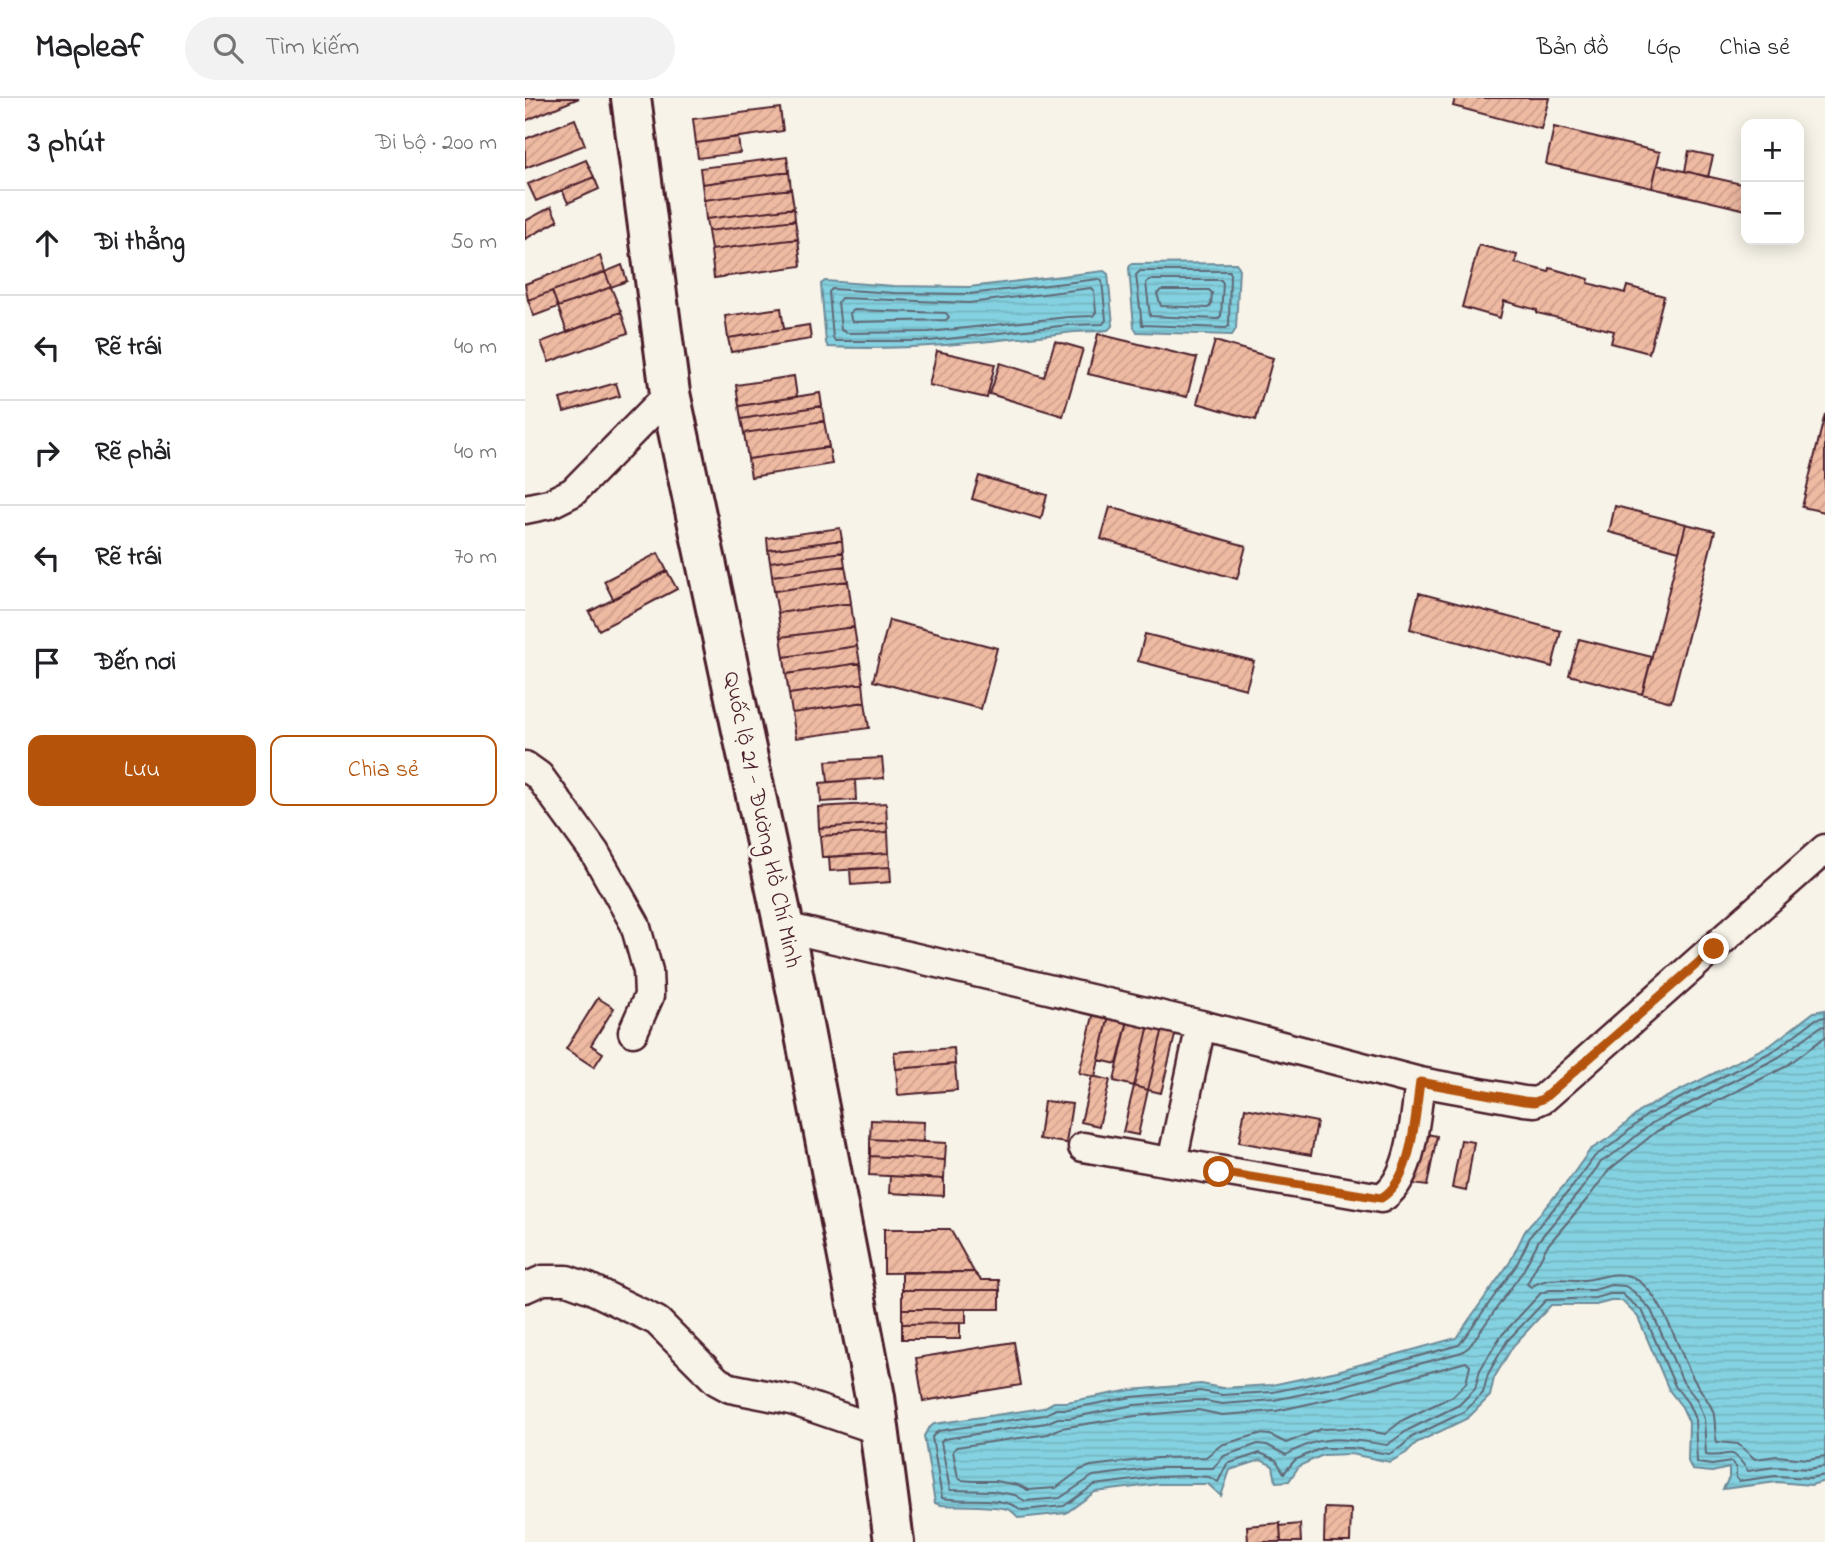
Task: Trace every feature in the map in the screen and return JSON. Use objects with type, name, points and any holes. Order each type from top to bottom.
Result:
[{"type":"highway","name":"Quốc lộ 21 - Đường Hồ Chí Minh","points":[[631,98],[670,393],[784,927],[875,1397],[894,1542]]},
{"type":"street","points":[[525,509],[549,504],[573,492],[670,393]]},
{"type":"street","points":[[525,766],[539,776],[596,853],[635,924],[647,971],[649,996],[633,1032]]},
{"type":"street","points":[[784,927],[1201,1025],[1420,1082],[1535,1102],[1544,1098],[1825,849]]},
{"type":"street","points":[[1172,1163],[1201,1025]]},
{"type":"street","points":[[1083,1147],[1381,1198],[1391,1192],[1405,1167],[1420,1082]]},
{"type":"street","points":[[525,1289],[543,1280],[567,1280],[589,1288],[657,1321],[717,1381],[730,1388],[791,1400],[879,1430]]},
{"type":"water","points":[[1236,263],[1239,267],[1236,329],[1232,335],[1137,332],[1134,327],[1129,268],[1131,264]]},
{"type":"water","points":[[1104,271],[1108,274],[1113,325],[1108,330],[917,347],[828,347],[826,343],[821,284],[825,281],[894,286],[969,287]]},
{"type":"water","points":[[1825,1010],[1825,1481],[1811,1485],[1777,1482],[1723,1489],[1729,1478],[1729,1468],[1712,1472],[1692,1470],[1688,1461],[1689,1422],[1682,1407],[1669,1390],[1638,1317],[1622,1301],[1611,1301],[1596,1305],[1551,1305],[1513,1346],[1494,1378],[1490,1396],[1468,1418],[1416,1443],[1406,1453],[1390,1462],[1351,1454],[1323,1455],[1299,1466],[1289,1481],[1276,1482],[1273,1466],[1261,1460],[1230,1470],[1221,1496],[1208,1484],[1159,1484],[1095,1492],[1066,1513],[1019,1518],[1005,1508],[935,1503],[924,1436],[934,1424],[1043,1408],[1054,1402],[1131,1390],[1201,1384],[1222,1388],[1272,1385],[1337,1371],[1456,1338],[1510,1262],[1525,1231],[1568,1181],[1590,1150],[1609,1138],[1643,1109],[1772,1044],[1814,1012]]},
{"type":"building","points":[[525,98],[579,98],[525,121]]},
{"type":"building","points":[[1455,98],[1549,98],[1541,129],[1453,106]]},
{"type":"building","points":[[780,108],[783,131],[696,143],[693,119]]},
{"type":"building","points":[[575,119],[585,145],[525,168],[525,139]]},
{"type":"building","points":[[1554,127],[1660,152],[1652,188],[1546,164]]},
{"type":"building","points":[[738,137],[740,153],[698,158],[696,143]]},
{"type":"building","points":[[1689,151],[1713,156],[1708,177],[1685,171]]},
{"type":"building","points":[[787,157],[789,172],[702,184],[700,168]]},
{"type":"building","points":[[586,160],[594,177],[536,201],[528,184]]},
{"type":"building","points":[[1657,165],[1741,184],[1741,209],[1652,188]]},
{"type":"building","points":[[789,172],[791,189],[704,200],[702,184]]},
{"type":"building","points":[[594,177],[599,189],[568,203],[562,190]]},
{"type":"building","points":[[791,189],[794,208],[706,219],[704,200]]},
{"type":"building","points":[[551,207],[558,221],[525,239],[525,221]]},
{"type":"building","points":[[794,208],[795,220],[708,231],[706,219]]},
{"type":"building","points":[[795,220],[798,239],[711,250],[708,231]]},
{"type":"building","points":[[798,239],[801,266],[714,278],[711,250]]},
{"type":"building","points":[[1479,245],[1517,255],[1515,263],[1549,272],[1550,268],[1589,279],[1588,283],[1625,293],[1627,286],[1664,296],[1649,353],[1611,343],[1614,331],[1537,313],[1537,310],[1504,301],[1500,318],[1462,307]]},
{"type":"building","points":[[600,256],[605,272],[528,300],[525,284]]},
{"type":"building","points":[[622,265],[627,281],[611,287],[605,272]]},
{"type":"building","points":[[605,272],[611,287],[558,307],[552,291]]},
{"type":"building","points":[[611,287],[621,312],[567,332],[558,307]]},
{"type":"building","points":[[552,291],[558,307],[534,316],[528,300]]},
{"type":"building","points":[[781,308],[784,329],[728,338],[725,316]]},
{"type":"building","points":[[621,312],[628,333],[549,362],[541,342]]},
{"type":"building","points":[[809,325],[811,339],[731,352],[728,338]]},
{"type":"building","points":[[1098,334],[1197,358],[1187,397],[1088,374]]},
{"type":"building","points":[[1055,341],[1083,349],[1063,416],[990,394],[1000,363],[1044,377]]},
{"type":"building","points":[[1215,341],[1273,358],[1256,420],[1197,403]]},
{"type":"building","points":[[937,351],[995,364],[987,398],[929,385]]},
{"type":"building","points":[[794,376],[797,397],[739,406],[736,385]]},
{"type":"building","points":[[616,383],[620,396],[564,412],[560,399]]},
{"type":"building","points":[[820,393],[822,406],[741,419],[739,406]]},
{"type":"building","points":[[822,406],[824,421],[744,433],[741,419]]},
{"type":"building","points":[[1825,414],[1825,512],[1802,507]]},
{"type":"building","points":[[824,421],[829,447],[748,459],[744,433]]},
{"type":"building","points":[[829,447],[832,464],[751,477],[748,459]]},
{"type":"building","points":[[979,476],[1047,495],[1041,519],[972,499]]},
{"type":"building","points":[[1615,506],[1686,524],[1679,551],[1609,532]]},
{"type":"building","points":[[1110,507],[1246,546],[1237,579],[1101,539]]},
{"type":"building","points":[[1686,524],[1715,531],[1671,702],[1642,694]]},
{"type":"building","points":[[840,528],[842,540],[768,550],[767,538]]},
{"type":"building","points":[[842,540],[843,552],[770,562],[768,550]]},
{"type":"building","points":[[843,552],[845,566],[772,576],[770,562]]},
{"type":"building","points":[[658,553],[667,571],[613,599],[604,581]]},
{"type":"building","points":[[845,566],[848,581],[774,591],[772,576]]},
{"type":"building","points":[[667,571],[677,589],[599,630],[589,612]]},
{"type":"building","points":[[848,581],[851,603],[778,613],[774,591]]},
{"type":"building","points":[[1419,593],[1561,631],[1552,667],[1410,629]]},
{"type":"building","points":[[851,603],[854,627],[781,637],[778,613]]},
{"type":"building","points":[[889,620],[997,648],[981,709],[873,681]]},
{"type":"building","points":[[854,627],[857,646],[784,657],[781,637]]},
{"type":"building","points":[[1145,634],[1254,661],[1246,689],[1138,661]]},
{"type":"building","points":[[1579,639],[1652,657],[1642,694],[1569,675]]},
{"type":"building","points":[[857,646],[860,663],[786,674],[784,657]]},
{"type":"building","points":[[860,663],[863,683],[789,694],[786,674]]},
{"type":"building","points":[[863,683],[865,702],[792,713],[789,694]]},
{"type":"building","points":[[865,702],[869,728],[796,738],[792,713]]},
{"type":"building","points":[[882,758],[884,778],[828,782],[826,761]]},
{"type":"building","points":[[855,780],[856,800],[821,802],[820,783]]},
{"type":"building","points":[[886,803],[887,823],[819,828],[818,807]]},
{"type":"building","points":[[887,823],[888,832],[820,836],[819,828]]},
{"type":"building","points":[[888,832],[889,853],[822,857],[820,836]]},
{"type":"building","points":[[889,853],[890,867],[830,871],[829,857]]},
{"type":"building","points":[[890,867],[891,882],[851,885],[850,869]]},
{"type":"building","points":[[598,998],[614,1008],[591,1045],[603,1053],[594,1067],[566,1049]]},
{"type":"building","points":[[1095,1008],[1110,1011],[1095,1077],[1079,1073]]},
{"type":"building","points":[[1110,1011],[1129,1016],[1117,1064],[1099,1060]]},
{"type":"building","points":[[1129,1016],[1150,1021],[1134,1086],[1114,1081]]},
{"type":"building","points":[[1150,1021],[1164,1024],[1148,1090],[1134,1086]]},
{"type":"building","points":[[1164,1024],[1177,1027],[1161,1093],[1148,1090]]},
{"type":"building","points":[[954,1048],[955,1064],[896,1069],[894,1052]]},
{"type":"building","points":[[955,1064],[957,1090],[898,1095],[896,1069]]},
{"type":"building","points":[[1092,1076],[1110,1080],[1099,1126],[1081,1122]]},
{"type":"building","points":[[1134,1086],[1148,1090],[1138,1135],[1123,1132]]},
{"type":"building","points":[[1044,1101],[1072,1104],[1066,1143],[1039,1139]]},
{"type":"building","points":[[1245,1108],[1317,1122],[1311,1155],[1239,1142]]},
{"type":"building","points":[[871,1120],[924,1122],[923,1142],[870,1139]]},
{"type":"building","points":[[1422,1133],[1437,1136],[1427,1186],[1412,1184]]},
{"type":"building","points":[[870,1139],[946,1143],[945,1160],[870,1156]]},
{"type":"building","points":[[1461,1140],[1474,1142],[1466,1191],[1452,1188]]},
{"type":"building","points":[[870,1156],[945,1160],[944,1179],[869,1175]]},
{"type":"building","points":[[890,1176],[944,1179],[944,1196],[889,1193]]},
{"type":"building","points":[[884,1229],[950,1229],[974,1272],[884,1273]]},
{"type":"building","points":[[902,1272],[974,1272],[981,1280],[999,1280],[1000,1290],[902,1290]]},
{"type":"building","points":[[902,1290],[1000,1290],[1000,1309],[902,1309]]},
{"type":"building","points":[[902,1309],[966,1309],[966,1323],[902,1324]]},
{"type":"building","points":[[960,1323],[960,1339],[902,1339],[902,1324]]},
{"type":"building","points":[[1014,1342],[1021,1385],[923,1401],[916,1358]]},
{"type":"building","points":[[1325,1508],[1351,1509],[1350,1542],[1324,1542]]},
{"type":"building","points":[[1280,1523],[1281,1542],[1248,1542],[1247,1526]]},
{"type":"building","points":[[1300,1524],[1301,1542],[1281,1542],[1280,1526]]},
{"type":"route","points":[[1219,1172],[1381,1198],[1391,1192],[1405,1167],[1420,1082],[1524,1101],[1535,1102],[1544,1098],[1714,949]]}]
